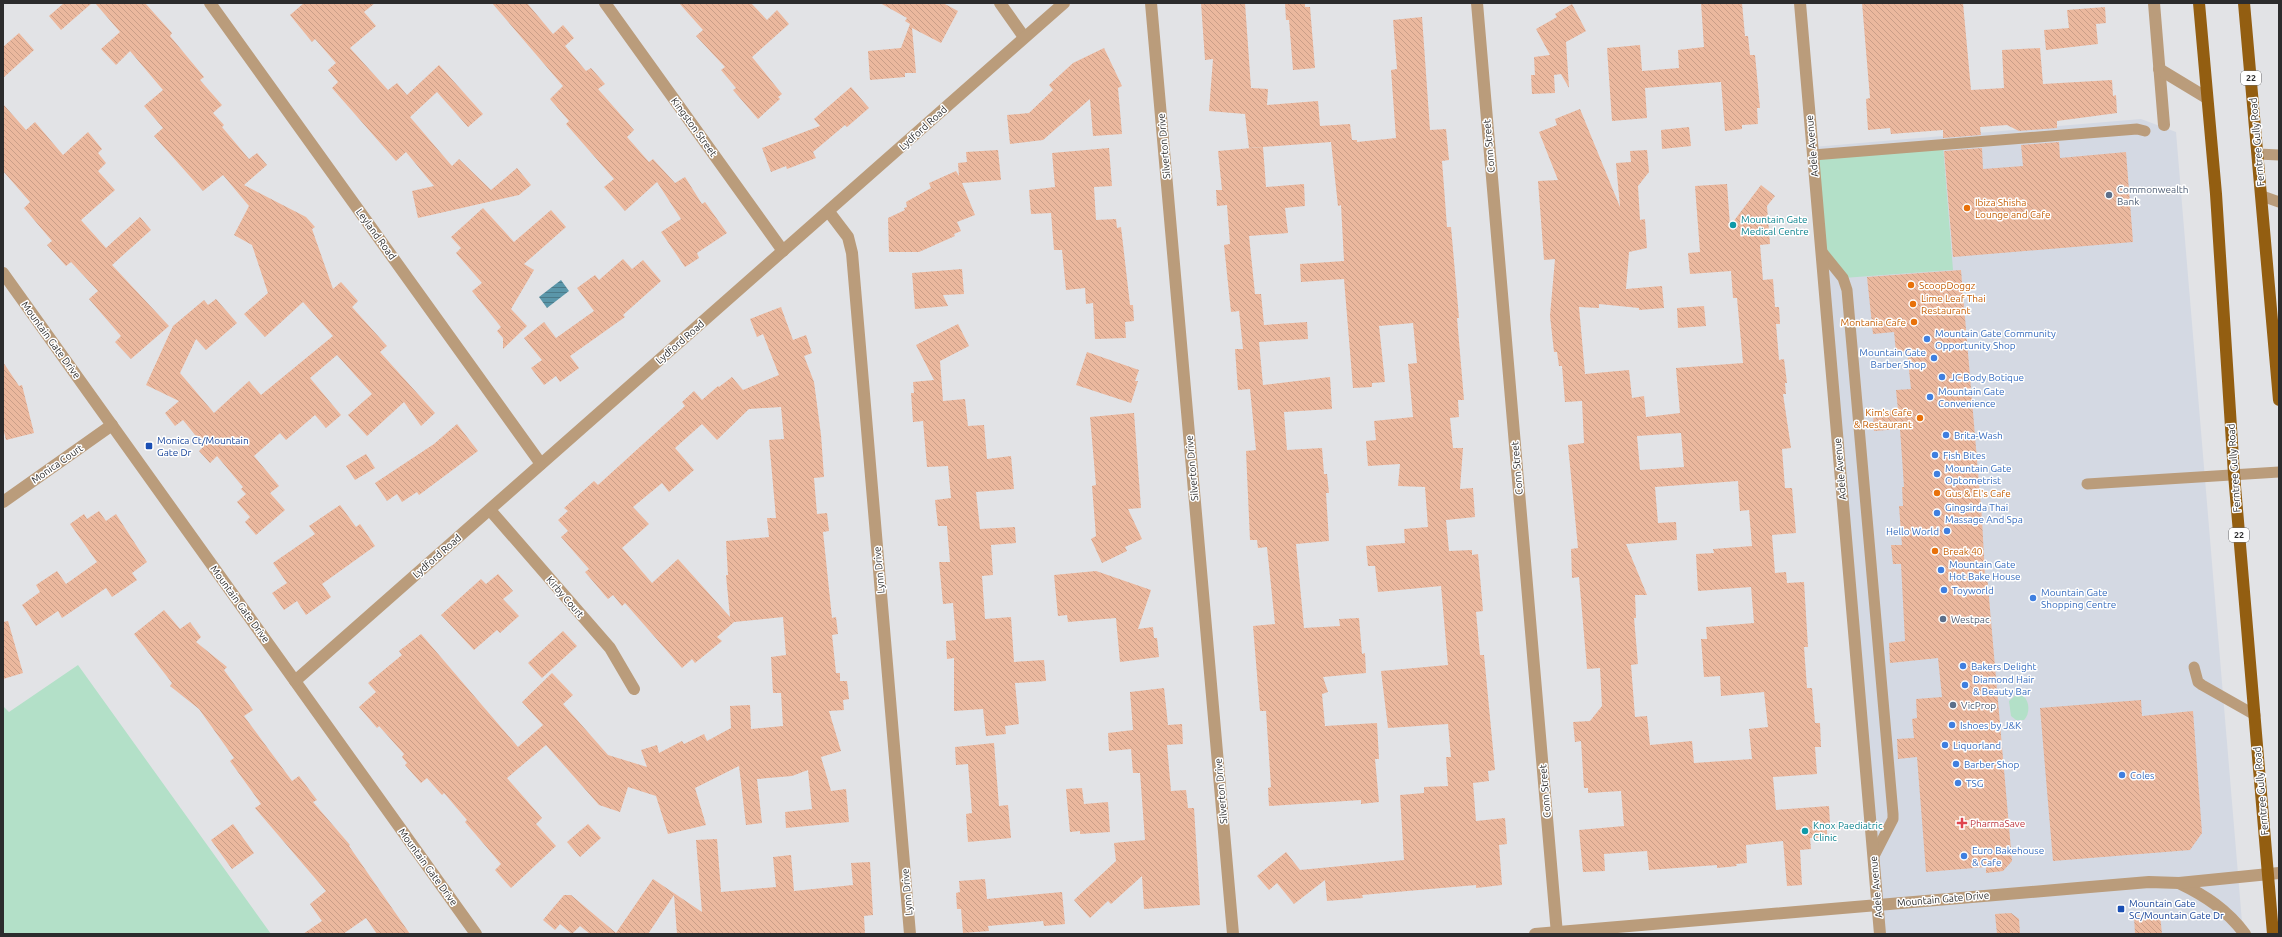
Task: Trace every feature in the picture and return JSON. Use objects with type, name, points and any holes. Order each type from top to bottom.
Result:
[{"type":"main road","name":"Ferntree Gully Road","points":[[2199,3],[2216,194],[2234,474],[2255,715],[2274,874],[2274,934]]},
{"type":"main road","name":"Ferntree Gully Road","points":[[2244,3],[2262,196],[2275,303],[2279,400]]},
{"type":"street","name":"Leyland Road","points":[[210,3],[541,464]]},
{"type":"street","name":"Kingston Street","points":[[605,3],[783,251]]},
{"type":"street","points":[[1000,3],[1024,37]]},
{"type":"street","name":"Lydford Road","points":[[295,681],[829,212],[1064,3]]},
{"type":"street","name":"Silverton Drive","points":[[1151,3],[1233,934]]},
{"type":"street","name":"Conn Street","points":[[1477,3],[1557,933]]},
{"type":"street","name":"Adele Avenue","points":[[1800,3],[1880,934]]},
{"type":"street","points":[[2154,3],[2164,125]]},
{"type":"street","points":[[2159,69],[2207,98]]},
{"type":"street","name":"Lynn Drive","points":[[829,212],[848,237],[852,253],[910,934]]},
{"type":"street","name":"Mountain Gate Drive","points":[[3,273],[476,934]]},
{"type":"street","name":"Monica Court","points":[[3,502],[112,425]]},
{"type":"street","name":"Kirby Court","points":[[490,510],[610,648],[634,689]]},
{"type":"street","name":"Mountain Gate Drive","points":[[1534,934],[2149,882],[2178,883],[2274,874]]},
{"type":"street","points":[[2178,883],[2218,904],[2233,918],[2245,934]]},
{"type":"lane","points":[[1813,155],[2136,129],[2146,131]]},
{"type":"lane","points":[[2258,154],[2279,155]]},
{"type":"lane","points":[[2262,196],[2279,202]]},
{"type":"lane","points":[[1822,252],[1843,278],[1847,290],[1893,814],[1893,819],[1874,856]]},
{"type":"lane","points":[[2087,484],[2279,472]]},
{"type":"lane","points":[[2194,667],[2198,682],[2202,686],[2255,715]]},
{"type":"shaded area","name":"Mountain Gate Shopping Centre","points":[[2141,119],[2176,132],[2243,934],[1880,934],[1813,147]]},
{"type":"green space","points":[[1943,145],[1953,270],[1843,278],[1822,252],[1813,155]]},
{"type":"green space","points":[[78,665],[271,934],[3,934],[3,706],[9,712]]},
{"type":"green space","points":[[2016,695],[2023,696],[2028,704],[2028,711],[2024,720],[2016,720],[2011,716],[2009,701]]},
{"type":"water","points":[[561,280],[569,291],[547,308],[539,297]]},
{"type":"building","points":[[64,3],[92,3],[61,30],[49,16]]},
{"type":"building","points":[[95,3],[145,3],[172,33],[170,36],[204,77],[200,80],[222,105],[213,113],[224,125],[222,127],[249,159],[257,153],[267,165],[244,185],[306,217],[315,227],[312,229],[333,289],[341,282],[358,301],[352,307],[387,346],[380,352],[435,413],[421,426],[404,402],[367,436],[348,415],[372,394],[337,355],[310,378],[341,415],[326,428],[315,415],[286,440],[280,433],[254,456],[279,486],[270,493],[285,510],[256,535],[245,522],[250,517],[237,502],[246,494],[241,489],[243,487],[217,456],[210,463],[199,451],[204,446],[183,420],[175,426],[165,413],[179,401],[146,385],[173,326],[204,300],[208,305],[216,299],[237,323],[206,350],[196,339],[180,373],[214,413],[249,381],[261,395],[333,336],[303,302],[265,337],[244,314],[268,293],[252,245],[234,235],[249,206],[223,175],[203,191],[154,136],[163,128],[144,106],[163,90],[130,51],[116,65],[101,49],[120,32]]},
{"type":"building","points":[[304,3],[375,3],[364,12],[376,26],[350,48],[388,90],[397,83],[407,95],[439,65],[483,114],[468,127],[437,92],[410,117],[452,166],[459,159],[491,190],[517,168],[531,185],[519,195],[418,218],[412,191],[434,186],[406,152],[396,161],[332,88],[338,82],[328,70],[336,63],[315,39],[312,42],[290,15]]},
{"type":"building","points":[[492,3],[527,3],[553,34],[563,25],[574,38],[565,46],[586,71],[591,68],[605,84],[598,89],[634,130],[627,137],[649,162],[653,159],[675,183],[685,177],[702,204],[705,202],[727,233],[697,253],[699,258],[685,267],[661,232],[681,219],[657,182],[625,211],[604,187],[614,179],[566,124],[569,121],[550,99],[563,86]]},
{"type":"building","points":[[679,3],[751,3],[767,20],[777,10],[789,24],[752,57],[782,94],[778,97],[780,99],[758,119],[733,90],[736,88],[721,70],[725,67],[696,36],[703,30]]},
{"type":"building","points":[[880,3],[943,3],[958,11],[941,43],[912,28],[916,73],[905,73],[905,77],[870,80],[868,51],[901,48],[910,24],[905,21],[907,18]]},
{"type":"building","points":[[1201,3],[1245,3],[1251,88],[1268,89],[1267,105],[1318,101],[1320,126],[1350,124],[1352,140],[1357,140],[1357,142],[1396,138],[1391,70],[1397,69],[1393,20],[1422,17],[1430,130],[1446,129],[1449,160],[1442,161],[1447,227],[1451,227],[1464,400],[1458,400],[1459,417],[1450,418],[1453,448],[1463,448],[1460,489],[1473,488],[1475,517],[1446,520],[1449,551],[1472,550],[1472,555],[1478,554],[1483,611],[1476,612],[1480,655],[1484,655],[1495,770],[1488,771],[1489,781],[1473,783],[1476,821],[1505,818],[1507,844],[1499,845],[1502,885],[1476,888],[1476,885],[1362,895],[1363,898],[1327,901],[1325,880],[1294,904],[1277,883],[1269,890],[1257,876],[1286,852],[1300,870],[1404,860],[1400,795],[1424,793],[1424,787],[1448,786],[1446,757],[1451,757],[1448,724],[1388,728],[1381,671],[1448,665],[1441,586],[1378,592],[1375,566],[1368,566],[1366,546],[1405,543],[1404,529],[1428,527],[1425,487],[1398,486],[1400,464],[1368,466],[1366,441],[1376,440],[1374,421],[1413,417],[1408,364],[1417,363],[1413,323],[1379,326],[1385,382],[1372,383],[1372,387],[1353,388],[1344,279],[1301,282],[1300,264],[1344,261],[1341,205],[1338,206],[1331,142],[1249,148],[1245,114],[1209,111],[1213,59],[1205,60]]},
{"type":"building","points":[[1285,3],[1305,3],[1305,7],[1310,7],[1315,68],[1293,70],[1289,20],[1286,20]]},
{"type":"building","points":[[1701,3],[1742,3],[1745,36],[1748,36],[1750,55],[1755,55],[1760,108],[1757,108],[1758,124],[1742,125],[1742,129],[1725,131],[1721,82],[1645,88],[1647,118],[1612,121],[1607,48],[1640,45],[1642,71],[1679,68],[1678,50],[1704,47]]},
{"type":"building","points":[[1862,3],[1963,3],[1971,90],[2004,88],[2002,50],[2040,48],[2043,84],[2112,80],[2113,96],[2116,95],[2117,113],[2057,121],[2057,128],[2019,131],[2007,125],[1980,127],[1981,135],[1943,138],[1943,130],[1891,134],[1890,128],[1868,130],[1866,99],[1870,98]]},
{"type":"building","points":[[1572,4],[1586,31],[1566,42],[1569,88],[1561,74],[1554,75],[1555,93],[1532,94],[1531,75],[1535,75],[1534,57],[1550,55],[1536,29],[1557,17],[1555,14]]},
{"type":"building","points":[[2105,7],[2106,23],[2096,24],[2098,44],[2046,50],[2044,30],[2069,28],[2067,10]]},
{"type":"building","points":[[19,33],[34,50],[3,78],[3,47]]},
{"type":"building","points":[[1104,48],[1122,86],[1118,88],[1122,134],[1093,136],[1090,99],[1043,140],[1010,144],[1007,115],[1029,113],[1053,90],[1049,85],[1073,63]]},
{"type":"building","points":[[851,87],[869,108],[847,127],[845,125],[813,152],[816,158],[787,169],[786,166],[771,172],[762,148],[820,126],[814,119]]},
{"type":"building","points":[[3,104],[26,130],[35,122],[63,155],[88,132],[102,149],[98,153],[106,163],[98,171],[115,190],[81,220],[106,248],[140,217],[151,230],[112,265],[169,326],[131,359],[115,342],[121,336],[89,299],[98,291],[71,262],[66,266],[47,245],[52,241],[24,208],[30,202],[3,171]]},
{"type":"building","points":[[1580,109],[1620,207],[1616,163],[1631,162],[1630,151],[1647,150],[1649,172],[1638,186],[1640,220],[1645,219],[1647,248],[1629,252],[1626,289],[1662,286],[1664,308],[1639,310],[1639,308],[1599,304],[1599,308],[1579,307],[1585,374],[1629,370],[1632,398],[1644,396],[1646,417],[1680,413],[1676,368],[1743,363],[1737,298],[1733,298],[1731,271],[1690,274],[1688,253],[1700,252],[1695,186],[1727,184],[1730,226],[1761,185],[1775,196],[1767,206],[1770,244],[1760,245],[1763,280],[1773,279],[1775,307],[1779,307],[1780,324],[1776,324],[1779,360],[1784,359],[1787,383],[1785,383],[1786,394],[1783,394],[1791,448],[1782,449],[1785,488],[1792,488],[1796,533],[1772,535],[1775,573],[1786,572],[1787,583],[1804,582],[1808,647],[1804,647],[1807,688],[1812,688],[1815,723],[1820,723],[1821,747],[1815,747],[1817,774],[1773,777],[1776,810],[1829,806],[1830,824],[1827,824],[1827,837],[1810,838],[1811,849],[1800,850],[1802,885],[1787,886],[1783,841],[1746,845],[1747,863],[1736,864],[1737,866],[1717,868],[1717,865],[1649,870],[1647,851],[1604,854],[1605,871],[1583,872],[1579,830],[1624,826],[1621,791],[1588,793],[1588,788],[1584,788],[1581,741],[1575,742],[1573,722],[1590,721],[1602,706],[1600,668],[1587,669],[1579,577],[1572,578],[1571,549],[1578,548],[1568,445],[1584,443],[1582,401],[1565,402],[1562,366],[1559,366],[1557,352],[1554,352],[1550,316],[1555,259],[1544,260],[1538,181],[1558,180],[1539,132],[1557,125],[1555,119]],"holes":[[[1681,433],[1684,467],[1640,470],[1637,436]],[[1738,481],[1740,511],[1749,510],[1752,546],[1713,549],[1714,553],[1696,554],[1698,591],[1751,587],[1754,623],[1706,627],[1707,639],[1701,639],[1704,677],[1720,676],[1721,696],[1764,692],[1768,727],[1749,729],[1752,759],[1694,763],[1692,741],[1650,745],[1647,716],[1635,717],[1631,665],[1638,664],[1634,618],[1636,618],[1635,595],[1647,595],[1626,544],[1677,540],[1676,522],[1658,523],[1655,487]]]},
{"type":"building","points":[[1689,127],[1691,146],[1662,149],[1661,130]]},
{"type":"building","points":[[2059,142],[2060,158],[2126,152],[2133,242],[1953,257],[1944,151],[1982,148],[1983,169],[2023,166],[2021,145]]},
{"type":"building","points":[[1263,147],[1266,187],[1304,184],[1305,206],[1285,208],[1288,233],[1249,236],[1255,294],[1261,294],[1264,325],[1307,322],[1308,339],[1259,342],[1263,385],[1330,377],[1332,409],[1284,412],[1287,450],[1322,448],[1324,474],[1327,474],[1329,493],[1326,493],[1329,541],[1296,544],[1304,628],[1340,626],[1339,619],[1359,618],[1362,654],[1365,653],[1366,673],[1323,677],[1328,692],[1322,694],[1325,726],[1377,723],[1379,759],[1375,759],[1379,802],[1361,804],[1361,800],[1269,806],[1268,788],[1271,787],[1266,711],[1260,711],[1253,626],[1275,624],[1267,547],[1258,548],[1257,540],[1250,540],[1246,451],[1256,450],[1250,389],[1238,390],[1235,349],[1243,349],[1239,311],[1231,312],[1224,245],[1230,244],[1227,205],[1217,206],[1216,190],[1222,190],[1218,151]]},
{"type":"building","points":[[1109,148],[1112,186],[1094,187],[1096,220],[1116,219],[1117,228],[1121,227],[1130,305],[1133,305],[1134,321],[1125,322],[1126,338],[1095,339],[1093,303],[1086,304],[1085,288],[1066,290],[1062,250],[1054,250],[1051,213],[1031,214],[1029,190],[1055,187],[1052,153]]},
{"type":"building","points":[[998,150],[1001,180],[962,183],[975,215],[957,222],[961,231],[954,234],[955,236],[919,252],[889,252],[888,218],[905,210],[904,208],[907,207],[906,202],[931,188],[929,183],[956,171],[959,176],[958,163],[967,162],[966,152]]},
{"type":"building","points":[[483,208],[514,242],[551,210],[566,227],[524,264],[534,270],[511,309],[527,326],[503,349],[503,338],[497,331],[501,327],[472,291],[482,283],[456,253],[461,248],[451,237]]},
{"type":"building","points":[[623,259],[632,269],[643,260],[661,281],[623,315],[625,317],[570,356],[579,368],[560,382],[556,376],[544,385],[531,368],[542,360],[524,338],[544,322],[556,338],[594,311],[577,288],[595,275],[599,280]]},
{"type":"building","points":[[962,269],[964,294],[943,295],[948,306],[915,309],[912,273]]},
{"type":"building","points":[[1961,270],[1982,519],[1985,576],[1987,575],[2012,861],[2003,871],[1986,873],[1986,867],[1926,872],[1917,757],[1898,759],[1897,739],[1914,738],[1912,719],[1917,718],[1916,699],[1942,697],[1938,658],[1890,663],[1889,643],[1905,641],[1901,564],[1893,564],[1891,545],[1902,545],[1899,506],[1903,506],[1902,487],[1904,487],[1900,429],[1874,431],[1873,412],[1898,410],[1896,390],[1911,389],[1907,351],[1896,352],[1894,332],[1873,334],[1867,277]]},
{"type":"building","points":[[1704,306],[1706,326],[1678,328],[1677,308]]},
{"type":"building","points":[[781,307],[793,340],[806,335],[812,353],[804,356],[814,382],[821,435],[824,477],[814,478],[817,514],[827,513],[829,531],[823,532],[832,618],[836,617],[838,634],[832,635],[836,673],[840,673],[840,681],[847,681],[849,699],[843,700],[844,710],[829,711],[841,751],[821,757],[831,791],[846,789],[849,822],[786,828],[785,812],[812,809],[808,770],[792,776],[757,779],[762,823],[746,825],[739,766],[695,788],[706,825],[668,834],[656,796],[628,787],[620,812],[599,805],[546,745],[507,778],[542,818],[536,824],[556,846],[511,888],[495,870],[501,864],[465,822],[467,820],[444,793],[442,795],[427,778],[421,783],[405,765],[407,763],[402,757],[404,754],[379,726],[377,728],[359,707],[376,692],[368,683],[402,655],[399,651],[421,634],[518,747],[543,725],[522,702],[552,673],[573,695],[563,704],[608,755],[647,767],[641,750],[657,745],[659,753],[682,741],[684,744],[704,734],[707,741],[731,728],[730,706],[750,705],[751,729],[783,726],[781,693],[773,693],[771,657],[786,655],[783,617],[734,622],[717,637],[722,641],[695,663],[692,659],[682,668],[625,603],[622,606],[613,595],[608,599],[585,572],[589,569],[561,537],[568,531],[558,520],[568,511],[564,508],[594,481],[598,485],[685,406],[682,402],[694,391],[702,400],[718,386],[719,387],[732,377],[743,390],[779,375],[763,334],[757,337],[750,319]],"holes":[[[781,407],[784,439],[769,440],[776,518],[767,518],[769,537],[726,541],[728,575],[726,575],[730,617],[678,559],[652,583],[622,548],[649,524],[633,507],[662,483],[669,492],[694,470],[675,448],[702,424],[717,440],[749,409]]]},
{"type":"building","points":[[958,324],[969,346],[940,361],[943,401],[965,399],[968,426],[984,425],[987,459],[1011,456],[1014,489],[976,492],[980,529],[1015,527],[1016,543],[991,545],[993,575],[982,576],[985,619],[1011,617],[1014,662],[1044,660],[1046,681],[1015,683],[1019,724],[1005,726],[1006,734],[986,736],[983,709],[954,711],[954,658],[947,659],[946,641],[956,640],[953,603],[943,604],[939,562],[950,562],[947,526],[938,526],[935,500],[951,498],[948,466],[927,467],[923,421],[913,422],[911,393],[914,393],[913,382],[934,380],[916,345]]},
{"type":"building","points":[[1087,352],[1139,370],[1135,381],[1138,381],[1131,403],[1076,385]]},
{"type":"building","points":[[3,362],[19,386],[22,385],[34,433],[6,440],[3,428]]},
{"type":"building","points":[[1134,413],[1141,508],[1128,509],[1142,539],[1125,547],[1127,551],[1102,563],[1091,539],[1096,536],[1092,486],[1096,485],[1090,417]]},
{"type":"building","points":[[457,424],[478,451],[419,495],[417,492],[402,502],[397,494],[387,501],[375,483],[434,444]]},
{"type":"building","points":[[366,454],[375,468],[355,480],[346,466]]},
{"type":"building","points":[[340,505],[356,527],[360,524],[375,546],[322,584],[331,597],[306,615],[297,601],[284,610],[272,593],[287,583],[273,563],[315,534],[309,526]]},
{"type":"building","points":[[99,511],[106,521],[116,514],[147,562],[132,573],[137,580],[112,597],[106,588],[62,618],[58,611],[36,626],[22,605],[40,592],[36,585],[57,571],[66,584],[97,562],[70,524],[84,514],[87,519]]},
{"type":"building","points":[[1096,571],[1151,590],[1138,629],[1153,627],[1154,638],[1157,638],[1159,657],[1120,662],[1116,618],[1068,622],[1067,615],[1058,616],[1054,575]]},
{"type":"building","points":[[498,574],[513,591],[503,599],[519,616],[500,633],[497,630],[474,650],[441,615],[481,579],[486,584]]},
{"type":"building","points":[[164,610],[180,629],[190,622],[201,637],[196,642],[227,667],[224,670],[253,710],[244,716],[292,781],[299,776],[317,800],[313,802],[350,845],[349,846],[410,934],[377,934],[366,918],[343,934],[303,934],[322,921],[310,904],[326,891],[255,808],[261,804],[230,761],[234,758],[199,709],[170,686],[172,683],[134,634]]},
{"type":"building","points":[[8,621],[23,673],[3,679],[3,622]]},
{"type":"building","points":[[563,631],[577,646],[542,678],[528,663]]},
{"type":"building","points":[[1164,688],[1168,725],[1182,724],[1183,744],[1167,745],[1171,791],[1186,790],[1188,808],[1194,808],[1200,905],[1144,909],[1142,876],[1111,904],[1108,901],[1090,918],[1074,900],[1116,861],[1114,843],[1145,840],[1140,773],[1133,773],[1131,749],[1109,751],[1108,733],[1133,730],[1130,692]]},
{"type":"building","name":"Coles","points":[[2141,700],[2142,716],[2193,711],[2202,833],[2190,850],[2053,861],[2040,708]]},
{"type":"building","points":[[994,743],[999,806],[1008,805],[1011,838],[968,842],[966,814],[972,813],[968,764],[956,765],[955,747]]},
{"type":"building","points":[[1082,788],[1084,804],[1108,802],[1110,832],[1080,834],[1080,831],[1070,832],[1066,789]]},
{"type":"building","points":[[233,824],[254,853],[232,869],[211,840]]},
{"type":"building","points":[[588,824],[601,838],[580,857],[567,842]]},
{"type":"building","points":[[717,839],[721,892],[776,887],[773,857],[791,855],[794,891],[853,885],[851,863],[870,862],[873,915],[864,916],[865,934],[677,934],[674,895],[648,934],[590,934],[580,926],[572,934],[560,924],[555,930],[543,920],[564,895],[571,895],[616,933],[653,879],[702,912],[696,840]]},
{"type":"building","points":[[985,879],[987,899],[1062,892],[1065,924],[1044,926],[1043,921],[988,926],[989,931],[963,933],[961,909],[957,909],[956,893],[960,892],[959,881]]},
{"type":"building","points":[[2011,913],[2019,919],[2020,934],[1997,934],[1995,914]]},
{"type":"building","points":[[2160,915],[2162,934],[2135,934],[2134,916]]},
{"type":"place","name":"Commonwealth Bank","points":[[2109,195]]},
{"type":"place","name":"Ibiza Shisha Lounge and Cafe","points":[[1967,208]]},
{"type":"place","name":"Mountain Gate Medical Centre","points":[[1733,225]]},
{"type":"place","name":"ScoopDoggz","points":[[1911,285]]},
{"type":"place","name":"Lime Leaf Thai Restaurant","points":[[1913,304]]},
{"type":"place","name":"Montania Cafe","points":[[1914,322]]},
{"type":"place","name":"Mountain Gate Community Opportunity Shop","points":[[1927,339]]},
{"type":"place","name":"Mountain Gate Barber Shop","points":[[1934,358]]},
{"type":"place","name":"JC Body Botique","points":[[1942,377]]},
{"type":"place","name":"Mountain Gate Convenience","points":[[1930,397]]},
{"type":"place","name":"Kim's Cafe & Restaurant","points":[[1920,418]]},
{"type":"place","name":"Brita-Wash","points":[[1946,435]]},
{"type":"place","name":"Monica Ct/Mountain Gate Dr","points":[[149,446]]},
{"type":"place","name":"Fish Bites","points":[[1935,455]]},
{"type":"place","name":"Mountain Gate Optometrist","points":[[1937,474]]},
{"type":"place","name":"Gus & El's Cafe","points":[[1937,493]]},
{"type":"place","name":"Gingsirda Thai Massage And Spa","points":[[1937,513]]},
{"type":"place","name":"Hello World","points":[[1947,531]]},
{"type":"place","name":"Break 40","points":[[1935,551]]},
{"type":"place","name":"Mountain Gate Hot Bake House","points":[[1941,570]]},
{"type":"place","name":"Toyworld","points":[[1944,590]]},
{"type":"place","name":"Mountain Gate Shopping Centre","points":[[2033,598]]},
{"type":"place","name":"Westpac","points":[[1943,619]]},
{"type":"place","name":"Bakers Delight","points":[[1963,666]]},
{"type":"place","name":"Diamond Hair & Beauty Bar","points":[[1965,685]]},
{"type":"place","name":"VicProp","points":[[1953,705]]},
{"type":"place","name":"Ishoes by J&K","points":[[1952,725]]},
{"type":"place","name":"Liquorland","points":[[1945,745]]},
{"type":"place","name":"Barber Shop","points":[[1956,764]]},
{"type":"place","name":"Coles","points":[[2122,775]]},
{"type":"place","name":"TSG","points":[[1958,783]]},
{"type":"place","name":"PharmaSave","points":[[1962,823]]},
{"type":"place","name":"Knox Paediatric Clinic","points":[[1805,831]]},
{"type":"place","name":"Euro Bakehouse & Cafe","points":[[1964,856]]},
{"type":"place","name":"Mountain Gate SC/Mountain Gate Dr","points":[[2121,909]]}]
